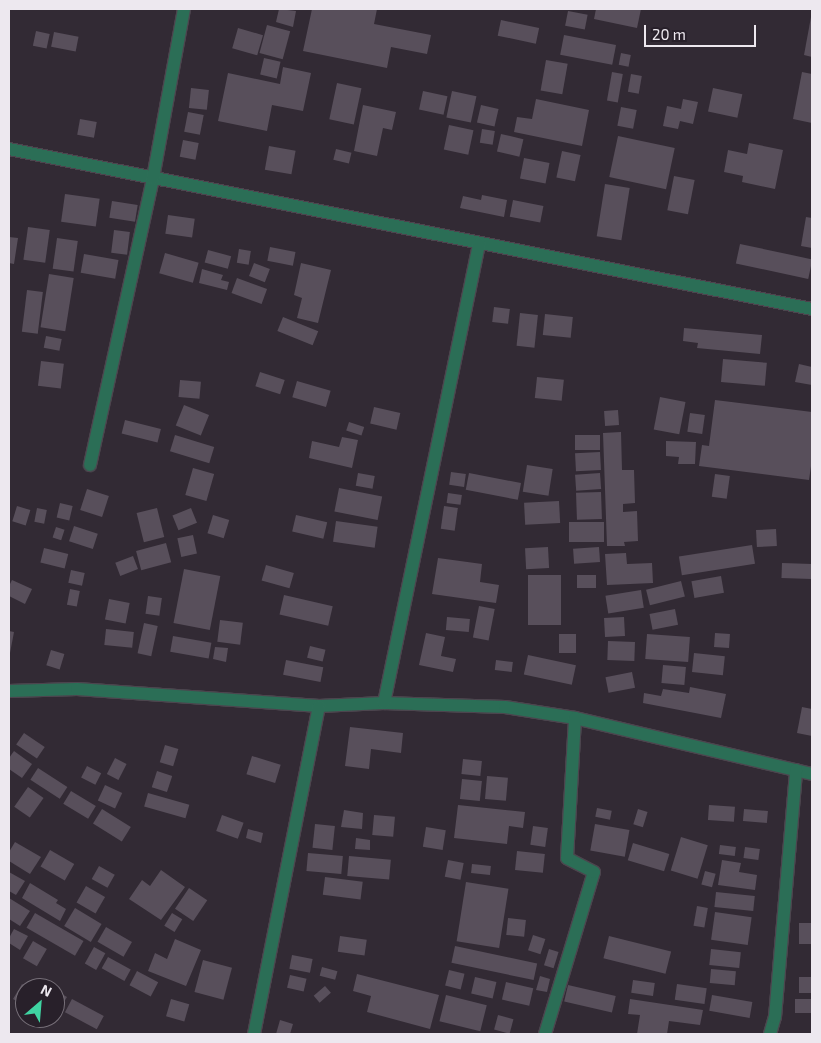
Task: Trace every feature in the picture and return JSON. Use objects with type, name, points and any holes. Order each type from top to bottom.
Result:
[{"type":"street","points":[[90,465],[153,178],[184,9]]},
{"type":"street","points":[[9,149],[812,309]]},
{"type":"street","points":[[384,703],[479,244]]},
{"type":"street","points":[[9,691],[77,689],[319,706],[384,703],[505,706],[575,718],[812,774]]},
{"type":"street","points":[[254,1034],[319,706]]},
{"type":"street","points":[[545,1034],[594,872],[567,858],[575,718]]},
{"type":"street","points":[[770,1034],[776,1017],[796,770]]},
{"type":"building","points":[[279,9],[296,11],[293,27],[276,22]]},
{"type":"building","points":[[312,9],[377,9],[374,24],[431,35],[427,54],[391,47],[387,68],[303,51]]},
{"type":"building","points":[[596,9],[641,9],[637,28],[594,19]]},
{"type":"building","points":[[568,11],[588,15],[585,30],[565,26]]},
{"type":"building","points":[[812,17],[812,57],[804,55]]},
{"type":"building","points":[[501,20],[539,28],[536,44],[498,36]]},
{"type":"building","points":[[267,25],[290,31],[283,59],[259,53]]},
{"type":"building","points":[[238,28],[263,35],[257,55],[232,48]]},
{"type":"building","points":[[36,31],[50,34],[47,49],[33,46]]},
{"type":"building","points":[[54,32],[79,37],[76,51],[51,47]]},
{"type":"building","points":[[564,35],[616,45],[612,65],[560,55]]},
{"type":"building","points":[[621,53],[631,55],[629,67],[619,65]]},
{"type":"building","points":[[264,58],[281,62],[277,78],[260,75]]},
{"type":"building","points":[[546,60],[568,64],[562,94],[541,91]]},
{"type":"building","points":[[283,67],[311,73],[303,111],[272,105],[267,131],[218,121],[228,73],[280,84]]},
{"type":"building","points":[[612,72],[623,74],[618,102],[607,101]]},
{"type":"building","points":[[802,72],[812,74],[812,123],[793,119]]},
{"type":"building","points":[[631,74],[642,76],[639,94],[628,92]]},
{"type":"building","points":[[337,83],[361,88],[354,124],[329,119]]},
{"type":"building","points":[[191,88],[209,90],[207,110],[189,108]]},
{"type":"building","points":[[713,88],[742,94],[737,118],[708,111]]},
{"type":"building","points":[[423,91],[447,96],[444,115],[419,110]]},
{"type":"building","points":[[452,91],[476,96],[471,123],[446,117]]},
{"type":"building","points":[[536,99],[589,110],[582,146],[514,132],[517,117],[532,119]]},
{"type":"building","points":[[683,99],[698,102],[693,124],[680,121],[678,129],[663,126],[667,106],[681,109]]},
{"type":"building","points":[[363,105],[396,112],[392,130],[383,128],[377,156],[354,151]]},
{"type":"building","points":[[481,105],[499,109],[494,127],[477,123]]},
{"type":"building","points":[[621,107],[637,110],[633,129],[617,126]]},
{"type":"building","points":[[188,112],[204,115],[200,135],[184,132]]},
{"type":"building","points":[[80,119],[97,122],[94,138],[77,135]]},
{"type":"building","points":[[449,125],[473,130],[468,155],[444,149]]},
{"type":"building","points":[[482,129],[495,131],[493,145],[480,143]]},
{"type":"building","points":[[501,134],[523,139],[519,157],[497,152]]},
{"type":"building","points":[[618,136],[675,148],[666,189],[609,177]]},
{"type":"building","points":[[183,140],[199,143],[195,160],[180,157]]},
{"type":"building","points":[[749,143],[783,150],[775,189],[742,182],[743,176],[724,172],[728,150],[747,154]]},
{"type":"building","points":[[269,146],[296,151],[291,174],[265,170]]},
{"type":"building","points":[[336,149],[352,153],[349,164],[333,160]]},
{"type":"building","points":[[562,151],[581,155],[575,181],[556,177]]},
{"type":"building","points":[[524,158],[550,163],[546,184],[520,179]]},
{"type":"building","points":[[674,176],[695,180],[688,214],[667,210]]},
{"type":"building","points":[[605,184],[630,188],[621,240],[597,236]]},
{"type":"building","points":[[65,194],[100,199],[96,227],[61,222]]},
{"type":"building","points":[[482,195],[507,200],[504,217],[460,208],[463,196],[481,200]]},
{"type":"building","points":[[513,200],[543,206],[540,223],[510,217]]},
{"type":"building","points":[[112,201],[138,205],[135,222],[109,218]]},
{"type":"building","points":[[168,215],[195,219],[192,238],[165,234]]},
{"type":"building","points":[[806,217],[812,218],[812,248],[801,246]]},
{"type":"building","points":[[28,227],[50,230],[45,263],[23,260]]},
{"type":"building","points":[[114,230],[130,232],[127,255],[111,253]]},
{"type":"building","points":[[9,237],[18,238],[14,264],[9,263]]},
{"type":"building","points":[[57,238],[78,241],[73,272],[53,269]]},
{"type":"building","points":[[740,244],[812,259],[808,279],[736,264]]},
{"type":"building","points":[[270,247],[296,252],[293,266],[267,261]]},
{"type":"building","points":[[239,249],[251,251],[249,265],[237,263]]},
{"type":"building","points":[[208,250],[231,256],[228,269],[205,263]]},
{"type":"building","points":[[165,253],[199,263],[193,283],[159,273]]},
{"type":"building","points":[[84,254],[118,260],[115,279],[81,273]]},
{"type":"building","points":[[254,263],[270,269],[265,282],[249,276]]},
{"type":"building","points":[[301,263],[331,270],[318,323],[297,318],[302,298],[294,295]]},
{"type":"building","points":[[202,269],[223,275],[221,280],[229,282],[227,290],[199,283]]},
{"type":"building","points":[[49,274],[74,278],[65,331],[41,327]]},
{"type":"building","points":[[237,278],[267,289],[262,304],[232,293]]},
{"type":"building","points":[[27,290],[43,292],[38,334],[22,332]]},
{"type":"building","points":[[494,307],[510,309],[508,324],[492,322]]},
{"type":"building","points":[[520,313],[538,315],[534,348],[517,346]]},
{"type":"building","points":[[545,314],[573,317],[571,338],[543,335]]},
{"type":"building","points":[[283,317],[318,331],[313,345],[277,331]]},
{"type":"building","points":[[684,328],[762,335],[760,354],[697,348],[698,343],[683,341]]},
{"type":"building","points":[[46,336],[62,339],[59,351],[44,348]]},
{"type":"building","points":[[723,359],[767,363],[765,386],[721,382]]},
{"type":"building","points":[[41,361],[64,364],[61,389],[38,386]]},
{"type":"building","points":[[799,364],[812,367],[812,385],[795,382]]},
{"type":"building","points":[[260,372],[285,380],[280,394],[255,386]]},
{"type":"building","points":[[537,377],[564,380],[562,401],[535,398]]},
{"type":"building","points":[[180,380],[201,382],[199,399],[179,397]]},
{"type":"building","points":[[297,381],[331,391],[326,407],[292,397]]},
{"type":"building","points":[[660,397],[686,402],[679,434],[654,429]]},
{"type":"building","points":[[715,400],[812,412],[812,459],[809,480],[699,466],[702,445],[709,446]]},
{"type":"building","points":[[184,405],[209,415],[201,436],[176,425]]},
{"type":"building","points":[[374,407],[400,413],[396,430],[370,424]]},
{"type":"building","points":[[618,410],[619,425],[605,426],[604,411]]},
{"type":"building","points":[[690,413],[705,415],[702,434],[687,432]]},
{"type":"building","points":[[125,420],[161,429],[158,443],[122,434]]},
{"type":"building","points":[[349,422],[364,427],[361,436],[346,431]]},
{"type":"building","points":[[621,432],[622,470],[634,470],[635,503],[623,504],[623,512],[637,511],[638,541],[624,542],[625,546],[607,546],[603,433]]},
{"type":"building","points":[[175,435],[214,447],[209,463],[170,451]]},
{"type":"building","points":[[575,435],[600,435],[600,450],[575,450]]},
{"type":"building","points":[[342,437],[358,440],[352,468],[309,458],[312,441],[339,447]]},
{"type":"building","points":[[666,441],[696,442],[695,464],[678,464],[679,457],[666,456]]},
{"type":"building","points":[[600,452],[601,470],[576,471],[575,453]]},
{"type":"building","points":[[527,465],[553,469],[548,496],[523,492]]},
{"type":"building","points":[[193,468],[214,474],[206,501],[185,495]]},
{"type":"building","points":[[451,472],[466,474],[464,487],[449,485]]},
{"type":"building","points":[[358,473],[375,476],[372,489],[356,486]]},
{"type":"building","points":[[469,473],[521,483],[518,500],[466,490]]},
{"type":"building","points":[[600,473],[601,489],[576,491],[575,475]]},
{"type":"building","points":[[715,474],[730,476],[727,499],[712,497]]},
{"type":"building","points":[[339,488],[382,496],[378,520],[334,512]]},
{"type":"building","points":[[87,489],[109,496],[102,517],[80,510]]},
{"type":"building","points":[[601,492],[602,519],[577,520],[576,493]]},
{"type":"building","points":[[448,493],[462,495],[460,505],[447,503]]},
{"type":"building","points":[[559,501],[560,523],[525,525],[524,503]]},
{"type":"building","points":[[60,503],[73,506],[69,521],[57,518]]},
{"type":"building","points":[[17,506],[30,510],[26,525],[12,521]]},
{"type":"building","points":[[444,506],[458,508],[455,531],[441,529]]},
{"type":"building","points":[[37,508],[47,510],[44,524],[34,522]]},
{"type":"building","points":[[157,508],[164,537],[144,542],[137,513]]},
{"type":"building","points":[[191,508],[197,523],[178,530],[172,515]]},
{"type":"building","points":[[213,515],[229,520],[224,538],[207,533]]},
{"type":"building","points":[[296,515],[327,522],[323,539],[292,532]]},
{"type":"building","points":[[336,521],[378,527],[375,548],[333,542]]},
{"type":"building","points":[[569,522],[604,522],[604,542],[569,542]]},
{"type":"building","points":[[74,526],[98,534],[93,549],[69,541]]},
{"type":"building","points":[[56,527],[65,530],[61,540],[53,537]]},
{"type":"building","points":[[776,529],[777,546],[757,547],[756,530]]},
{"type":"building","points":[[193,535],[197,554],[181,557],[177,538]]},
{"type":"building","points":[[166,543],[171,562],[141,570],[136,551]]},
{"type":"building","points":[[752,545],[755,564],[682,575],[679,557]]},
{"type":"building","points":[[548,547],[549,568],[526,569],[525,548]]},
{"type":"building","points":[[599,547],[600,562],[574,564],[573,549]]},
{"type":"building","points":[[44,548],[68,554],[65,569],[40,563]]},
{"type":"building","points":[[626,553],[627,564],[652,563],[653,583],[607,585],[605,554]]},
{"type":"building","points":[[133,556],[138,569],[120,576],[115,563]]},
{"type":"building","points":[[438,558],[482,564],[480,582],[499,585],[496,603],[432,594]]},
{"type":"building","points":[[782,563],[812,564],[811,579],[781,578]]},
{"type":"building","points":[[266,565],[294,573],[289,588],[262,580]]},
{"type":"building","points":[[184,569],[220,576],[210,630],[174,623]]},
{"type":"building","points":[[71,570],[85,573],[82,586],[68,583]]},
{"type":"building","points":[[528,575],[561,575],[561,625],[528,625]]},
{"type":"building","points":[[577,575],[596,575],[596,588],[577,588]]},
{"type":"building","points":[[721,576],[724,593],[694,598],[691,581]]},
{"type":"building","points":[[12,580],[32,589],[25,604],[9,596],[9,586]]},
{"type":"building","points":[[681,581],[685,597],[650,605],[646,590]]},
{"type":"building","points":[[70,589],[80,591],[77,607],[67,605]]},
{"type":"building","points":[[641,590],[644,608],[608,613],[605,596]]},
{"type":"building","points":[[284,595],[333,606],[328,626],[280,614]]},
{"type":"building","points":[[148,596],[162,598],[159,616],[145,614]]},
{"type":"building","points":[[109,599],[130,603],[126,624],[105,620]]},
{"type":"building","points":[[479,606],[495,609],[489,640],[473,637]]},
{"type":"building","points":[[675,609],[678,625],[653,630],[649,614]]},
{"type":"building","points":[[447,617],[470,619],[469,632],[446,630]]},
{"type":"building","points":[[624,617],[625,636],[605,637],[604,618]]},
{"type":"building","points":[[220,620],[243,623],[240,645],[217,642]]},
{"type":"building","points":[[144,623],[158,626],[151,656],[138,653]]},
{"type":"building","points":[[106,629],[134,632],[132,648],[104,645]]},
{"type":"building","points":[[9,631],[14,632],[10,653],[9,653]]},
{"type":"building","points":[[426,633],[445,637],[441,656],[456,659],[453,672],[419,665]]},
{"type":"building","points":[[715,633],[730,634],[729,648],[714,647]]},
{"type":"building","points":[[559,634],[576,634],[576,653],[559,653]]},
{"type":"building","points":[[647,634],[690,637],[688,662],[645,659]]},
{"type":"building","points":[[173,636],[211,643],[209,659],[170,652]]},
{"type":"building","points":[[608,641],[635,642],[634,661],[607,660]]},
{"type":"building","points":[[310,646],[326,650],[323,662],[307,658]]},
{"type":"building","points":[[215,647],[228,648],[226,662],[213,659]]},
{"type":"building","points":[[51,650],[64,654],[60,669],[46,665]]},
{"type":"building","points":[[694,653],[725,656],[723,675],[692,672]]},
{"type":"building","points":[[528,655],[576,665],[572,685],[524,675]]},
{"type":"building","points":[[286,660],[323,667],[320,682],[283,675]]},
{"type":"building","points":[[496,660],[513,662],[512,672],[495,670]]},
{"type":"building","points":[[663,665],[686,667],[684,685],[661,683]]},
{"type":"building","points":[[632,672],[635,688],[609,693],[605,677]]},
{"type":"building","points":[[690,687],[726,694],[721,718],[643,703],[644,693],[661,696],[663,689],[689,693]]},
{"type":"building","points":[[802,707],[812,709],[812,736],[797,733]]},
{"type":"building","points":[[350,727],[403,733],[401,753],[371,749],[369,769],[345,766]]},
{"type":"building","points":[[24,733],[45,747],[37,759],[16,745]]},
{"type":"building","points":[[165,745],[178,749],[173,766],[160,762]]},
{"type":"building","points":[[14,751],[32,764],[22,778],[9,769],[9,758]]},
{"type":"building","points":[[252,756],[281,765],[275,783],[246,774]]},
{"type":"building","points":[[115,758],[127,764],[118,780],[107,774]]},
{"type":"building","points":[[463,759],[482,761],[480,776],[461,774]]},
{"type":"building","points":[[87,766],[101,773],[95,785],[81,778]]},
{"type":"building","points":[[38,768],[67,787],[60,799],[30,780]]},
{"type":"building","points":[[157,771],[172,776],[167,792],[152,787]]},
{"type":"building","points":[[487,776],[508,778],[506,801],[485,799]]},
{"type":"building","points":[[462,779],[482,781],[480,801],[460,799]]},
{"type":"building","points":[[105,785],[122,793],[115,808],[98,800]]},
{"type":"building","points":[[28,787],[44,798],[30,818],[14,807]]},
{"type":"building","points":[[71,791],[96,806],[88,819],[63,804]]},
{"type":"building","points":[[148,793],[189,805],[185,818],[144,806]]},
{"type":"building","points":[[458,805],[525,812],[523,828],[509,826],[507,844],[454,838]]},
{"type":"building","points":[[709,805],[735,807],[734,822],[708,820]]},
{"type":"building","points":[[597,808],[612,811],[610,820],[595,817]]},
{"type":"building","points":[[102,809],[131,827],[122,841],[93,823]]},
{"type":"building","points":[[638,809],[648,812],[643,827],[633,824]]},
{"type":"building","points":[[744,809],[768,811],[767,823],[743,821]]},
{"type":"building","points":[[344,810],[363,813],[362,829],[341,827]]},
{"type":"building","points":[[222,815],[244,823],[238,839],[216,831]]},
{"type":"building","points":[[374,815],[395,817],[393,837],[372,835]]},
{"type":"building","points":[[315,824],[335,826],[332,850],[312,848]]},
{"type":"building","points":[[595,824],[629,830],[625,857],[590,851]]},
{"type":"building","points":[[533,826],[548,828],[545,847],[530,845]]},
{"type":"building","points":[[426,827],[446,830],[443,850],[423,847]]},
{"type":"building","points":[[248,829],[263,833],[261,843],[246,838]]},
{"type":"building","points":[[681,837],[708,845],[698,879],[671,870]]},
{"type":"building","points":[[356,838],[370,840],[370,850],[355,849]]},
{"type":"building","points":[[15,842],[41,857],[30,874],[9,861],[9,852]]},
{"type":"building","points":[[633,843],[669,854],[664,871],[628,860]]},
{"type":"building","points":[[720,845],[736,847],[735,856],[719,854]]},
{"type":"building","points":[[745,847],[760,849],[758,860],[743,858]]},
{"type":"building","points":[[50,850],[74,864],[65,880],[40,866]]},
{"type":"building","points":[[517,851],[545,854],[543,873],[515,870]]},
{"type":"building","points":[[308,853],[343,856],[341,874],[306,871]]},
{"type":"building","points":[[349,856],[391,860],[389,880],[347,876]]},
{"type":"building","points":[[448,860],[464,863],[460,880],[445,877]]},
{"type":"building","points":[[722,860],[741,863],[739,872],[757,875],[755,890],[718,885]]},
{"type":"building","points":[[472,864],[491,866],[490,875],[471,873]]},
{"type":"building","points":[[99,866],[115,875],[107,888],[92,879]]},
{"type":"building","points":[[161,870],[185,887],[161,920],[129,899],[142,880],[150,886]]},
{"type":"building","points":[[705,871],[716,874],[712,887],[701,885]]},
{"type":"building","points":[[9,872],[25,881],[16,895],[9,891]]},
{"type":"building","points":[[325,877],[363,882],[361,899],[323,895]]},
{"type":"building","points":[[466,882],[508,889],[499,948],[457,941]]},
{"type":"building","points":[[30,883],[58,900],[56,903],[66,909],[60,921],[22,898]]},
{"type":"building","points":[[86,886],[105,897],[96,913],[76,902]]},
{"type":"building","points":[[189,888],[207,900],[193,921],[175,909]]},
{"type":"building","points":[[716,892],[755,896],[753,911],[714,907]]},
{"type":"building","points":[[9,898],[30,911],[20,926],[9,919]]},
{"type":"building","points":[[697,906],[708,908],[704,928],[694,926]]},
{"type":"building","points":[[75,908],[102,924],[91,942],[64,926]]},
{"type":"building","points":[[715,912],[752,917],[748,945],[711,940]]},
{"type":"building","points":[[35,913],[83,941],[75,956],[26,928]]},
{"type":"building","points":[[172,913],[182,919],[175,932],[164,926]]},
{"type":"building","points":[[508,918],[526,920],[524,937],[506,935]]},
{"type":"building","points":[[799,923],[812,923],[812,944],[799,944]]},
{"type":"building","points":[[106,927],[132,942],[123,957],[98,942]]},
{"type":"building","points":[[14,929],[28,936],[20,950],[9,943],[9,938]]},
{"type":"building","points":[[533,935],[545,939],[540,954],[528,950]]},
{"type":"building","points":[[340,936],[367,940],[365,956],[338,952]]},
{"type":"building","points":[[609,936],[671,951],[666,974],[603,958]]},
{"type":"building","points":[[175,939],[201,950],[186,986],[148,971],[155,953],[167,959]]},
{"type":"building","points":[[33,941],[47,949],[37,966],[23,958]]},
{"type":"building","points":[[455,946],[537,963],[534,980],[451,963]]},
{"type":"building","points":[[94,947],[105,953],[96,970],[85,964]]},
{"type":"building","points":[[549,949],[559,952],[554,968],[544,965]]},
{"type":"building","points":[[711,949],[741,952],[739,968],[709,965]]},
{"type":"building","points":[[292,955],[313,959],[310,973],[289,969]]},
{"type":"building","points":[[108,957],[131,970],[124,981],[102,968]]},
{"type":"building","points":[[203,960],[232,968],[223,1000],[194,992]]},
{"type":"building","points":[[322,967],[337,971],[335,980],[320,976]]},
{"type":"building","points":[[711,969],[736,971],[735,985],[710,983]]},
{"type":"building","points":[[449,970],[465,974],[461,989],[445,986]]},
{"type":"building","points":[[137,971],[158,982],[151,996],[129,985]]},
{"type":"building","points":[[357,974],[439,995],[430,1029],[367,1012],[371,996],[353,991]]},
{"type":"building","points":[[290,975],[307,979],[304,991],[287,988]]},
{"type":"building","points":[[540,976],[550,979],[547,992],[536,990]]},
{"type":"building","points":[[475,977],[496,982],[493,999],[471,994]]},
{"type":"building","points":[[799,977],[812,977],[812,993],[799,993]]},
{"type":"building","points":[[633,980],[655,983],[653,996],[631,993]]},
{"type":"building","points":[[506,982],[533,988],[529,1006],[502,1000]]},
{"type":"building","points":[[677,984],[707,988],[704,1004],[675,1000]]},
{"type":"building","points":[[568,985],[616,996],[612,1013],[564,1002]]},
{"type":"building","points":[[325,986],[331,993],[320,1003],[314,996]]},
{"type":"building","points":[[446,995],[487,1005],[480,1031],[439,1021]]},
{"type":"building","points":[[712,995],[752,1002],[750,1018],[709,1011]]},
{"type":"building","points":[[72,999],[104,1016],[97,1029],[65,1012]]},
{"type":"building","points":[[171,999],[189,1004],[184,1022],[166,1016]]},
{"type":"building","points":[[630,999],[703,1010],[700,1025],[669,1021],[667,1034],[637,1034],[640,1015],[628,1014]]},
{"type":"building","points":[[795,999],[812,999],[812,1013],[795,1013]]},
{"type":"building","points":[[498,1015],[513,1019],[510,1034],[494,1029]]},
{"type":"building","points":[[280,1020],[293,1024],[290,1034],[276,1034]]}]
